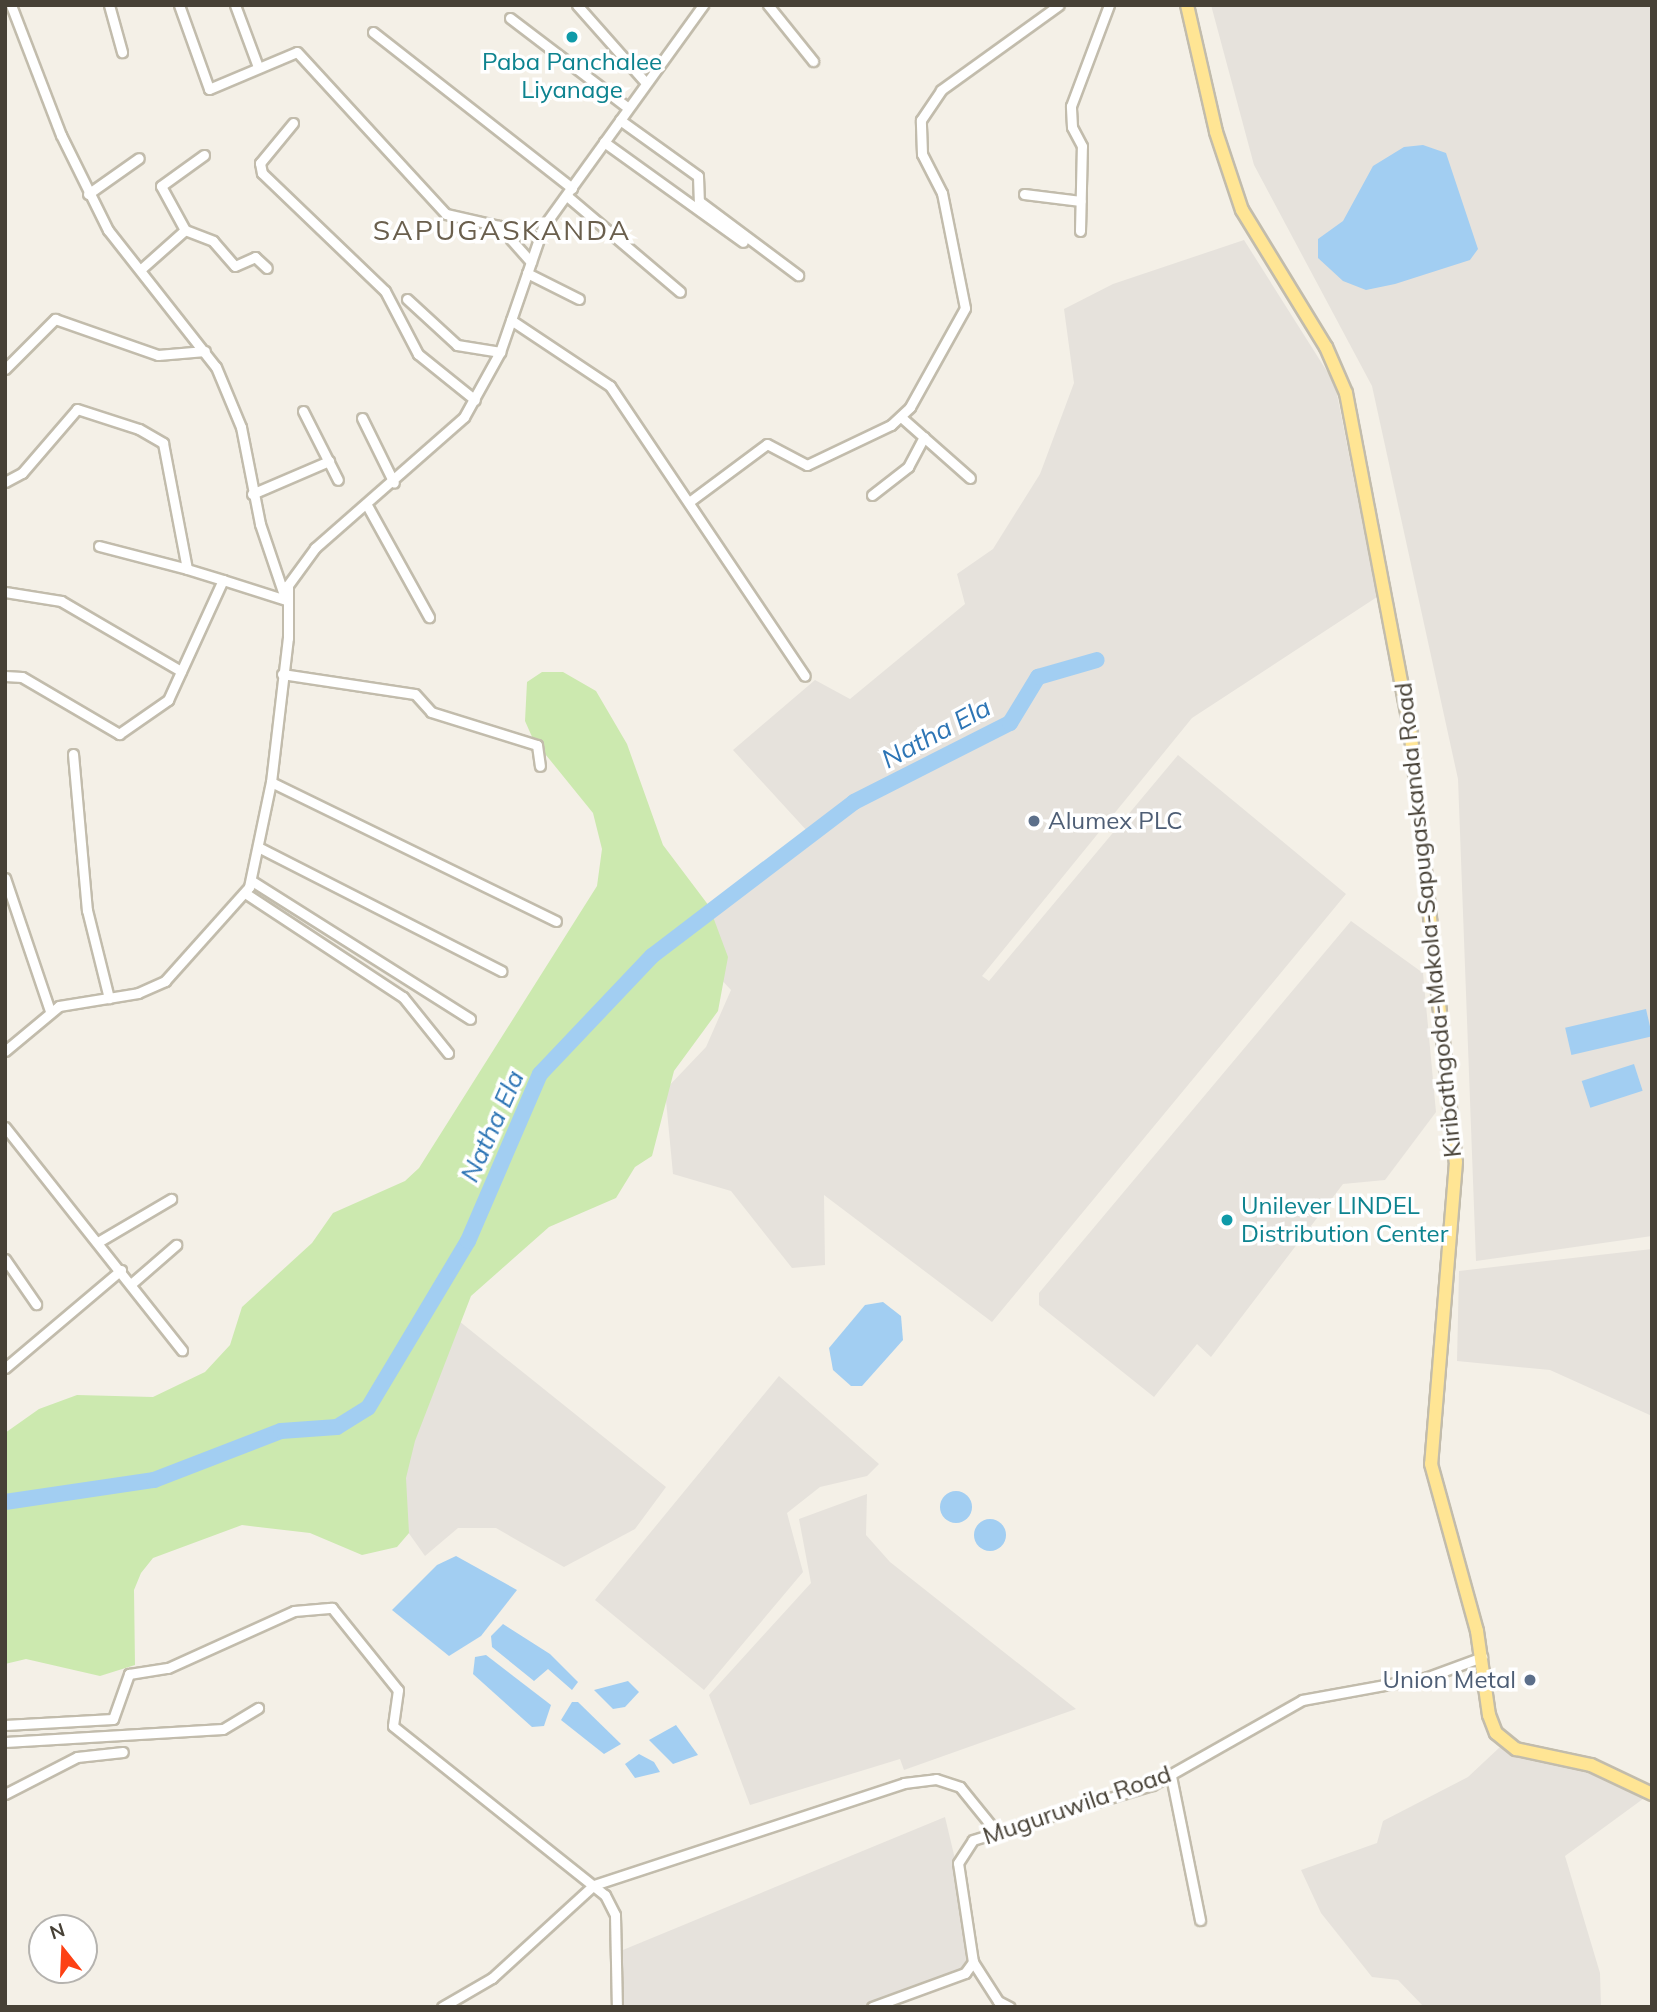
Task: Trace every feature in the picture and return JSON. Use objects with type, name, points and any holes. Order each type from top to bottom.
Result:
[{"type":"main road","name":"Kiribathgoda-Makola-Sapugaskanda Road","points":[[1187,5],[1216,132],[1242,210],[1326,347],[1346,393],[1406,705],[1455,1162],[1431,1464],[1482,1657],[1489,1716],[1504,1742],[1611,1772],[1652,1794]]},
{"type":"street","points":[[11,5],[88,194],[140,270],[205,351],[241,427],[252,495],[286,600]]},
{"type":"street","points":[[109,5],[122,52]]},
{"type":"street","points":[[179,5],[209,89],[297,52],[446,214],[499,226],[531,262]]},
{"type":"street","points":[[235,5],[258,67]]},
{"type":"street","points":[[5,1051],[50,1011],[109,998],[165,981],[245,892],[252,881],[260,848],[271,782],[286,600],[304,558],[394,483],[475,400],[500,352],[543,227],[703,5]]},
{"type":"street","points":[[768,5],[813,61]]},
{"type":"street","points":[[689,502],[766,444],[807,465],[901,417],[932,377],[965,311],[942,193],[922,154],[922,120],[941,90],[1059,5]]},
{"type":"street","points":[[1080,231],[1082,146],[1072,127],[1071,106],[1109,5]]},
{"type":"street","points":[[582,7],[646,83]]},
{"type":"street","points":[[510,18],[628,108]]},
{"type":"street","points":[[373,32],[570,192],[680,292]]},
{"type":"street","points":[[620,120],[698,176],[699,201],[798,275]]},
{"type":"street","points":[[293,123],[260,163],[262,173],[385,291],[418,354],[475,400]]},
{"type":"street","points":[[604,142],[743,242]]},
{"type":"street","points":[[204,155],[159,190],[186,230],[213,241],[235,266],[254,257],[267,268]]},
{"type":"street","points":[[88,194],[139,158]]},
{"type":"street","points":[[1024,194],[1081,201]]},
{"type":"street","points":[[140,270],[186,230]]},
{"type":"street","points":[[527,273],[579,299]]},
{"type":"street","points":[[407,299],[457,345],[500,352]]},
{"type":"street","points":[[5,369],[55,319],[158,355],[205,351]]},
{"type":"street","points":[[511,320],[610,386],[805,676]]},
{"type":"street","points":[[5,482],[22,473],[77,409],[139,429],[163,443],[187,569]]},
{"type":"street","points":[[303,411],[338,480]]},
{"type":"street","points":[[901,417],[970,478]]},
{"type":"street","points":[[362,418],[394,483]]},
{"type":"street","points":[[872,495],[908,467],[924,437]]},
{"type":"street","points":[[252,495],[329,460]]},
{"type":"street","points":[[368,507],[429,617]]},
{"type":"street","points":[[99,546],[187,569],[286,600]]},
{"type":"street","points":[[5,676],[22,677],[118,734],[168,700],[223,580]]},
{"type":"street","points":[[5,592],[61,601],[181,671]]},
{"type":"street","points":[[282,674],[415,694],[431,712],[537,746],[540,766]]},
{"type":"street","points":[[73,754],[88,910],[109,998]]},
{"type":"street","points":[[271,782],[556,921]]},
{"type":"street","points":[[260,848],[501,971]]},
{"type":"street","points":[[5,878],[50,1011]]},
{"type":"street","points":[[252,881],[470,1018]]},
{"type":"street","points":[[245,892],[403,998],[448,1053]]},
{"type":"street","points":[[5,1127],[182,1350]]},
{"type":"street","points":[[98,1242],[171,1199]]},
{"type":"street","points":[[131,1284],[176,1245]]},
{"type":"street","points":[[5,1259],[36,1304]]},
{"type":"street","points":[[5,1368],[121,1270]]},
{"type":"street","points":[[5,1725],[113,1719],[129,1674],[168,1668],[294,1611],[325,1605],[398,1690],[393,1726],[594,1885],[615,1915],[617,2007]]},
{"type":"street","name":"Muguruwila Road","points":[[974,1962],[958,1863],[974,1840],[994,1829],[1171,1776],[1302,1700],[1428,1677],[1482,1657]]},
{"type":"street","points":[[5,1742],[223,1729],[258,1708]]},
{"type":"street","points":[[5,1794],[77,1757],[123,1752]]},
{"type":"street","points":[[1171,1776],[1200,1920]]},
{"type":"street","points":[[442,2007],[492,1979],[594,1885],[904,1783],[936,1779],[960,1787],[994,1829]]},
{"type":"street","points":[[872,2007],[965,1973],[974,1962],[998,2001],[1010,2007]]},
{"type":"shaded area","points":[[1211,5],[1652,5],[1652,1236],[1476,1261],[1458,779],[1372,386],[1254,165]]},
{"type":"shaded area","points":[[1244,240],[1335,384],[1377,597],[1192,718],[982,976],[989,981],[1178,755],[1346,894],[992,1322],[824,1195],[825,1265],[792,1268],[731,1191],[673,1174],[665,1090],[706,1047],[731,990],[676,931],[801,845],[808,832],[733,750],[815,680],[850,699],[965,604],[957,574],[993,549],[1040,474],[1074,383],[1064,309],[1113,284]]},
{"type":"shaded area","points":[[1351,921],[1423,973],[1436,1112],[1385,1180],[1343,1184],[1211,1357],[1197,1344],[1154,1397],[1039,1305],[1039,1293]]},
{"type":"shaded area","points":[[1652,1249],[1652,1416],[1550,1370],[1457,1361],[1459,1271]]},
{"type":"shaded area","points":[[459,1321],[666,1487],[635,1529],[564,1567],[496,1528],[458,1528],[425,1556],[386,1501]]},
{"type":"shaded area","points":[[779,1376],[879,1464],[867,1476],[820,1487],[787,1513],[803,1572],[704,1690],[595,1600]]},
{"type":"shaded area","points":[[867,1494],[866,1535],[890,1562],[1076,1709],[904,1770],[900,1759],[750,1805],[709,1695],[811,1583],[799,1519]]},
{"type":"shaded area","points":[[1500,1747],[1593,1771],[1647,1796],[1565,1856],[1600,1973],[1601,2007],[1424,2007],[1398,1980],[1372,1977],[1321,1913],[1301,1870],[1377,1843],[1383,1821],[1468,1777]]},
{"type":"shaded area","points":[[945,1817],[976,1947],[965,1974],[868,2007],[622,2007],[618,1952]]},
{"type":"green space","points":[[542,672],[563,672],[596,691],[627,744],[663,845],[709,906],[728,957],[718,1011],[674,1071],[652,1156],[635,1167],[616,1198],[549,1227],[471,1296],[415,1441],[406,1478],[409,1533],[397,1547],[362,1555],[310,1533],[242,1525],[153,1558],[141,1573],[134,1590],[135,1665],[100,1676],[26,1659],[5,1664],[5,1433],[39,1409],[77,1395],[153,1397],[205,1372],[230,1345],[242,1307],[312,1243],[333,1213],[405,1181],[419,1168],[597,886],[602,849],[593,813],[533,739],[525,721],[527,682]]},
{"type":"water","points":[[1423,145],[1446,153],[1478,249],[1470,260],[1395,284],[1366,290],[1343,281],[1318,258],[1318,239],[1343,221],[1373,166],[1404,147]]},
{"type":"water","points":[[1646,1009],[1652,1036],[1571,1055],[1565,1028]]},
{"type":"water","points":[[1634,1064],[1643,1091],[1590,1108],[1582,1081]]},
{"type":"water","points":[[883,1302],[901,1316],[903,1340],[862,1386],[851,1386],[833,1370],[829,1348],[865,1305]]},
{"type":"water","points":[[956,1491],[967,1496],[972,1507],[967,1518],[956,1523],[945,1518],[940,1507],[945,1496]]},
{"type":"water","points":[[990,1519],[1001,1524],[1006,1535],[1001,1546],[990,1551],[979,1546],[974,1535],[979,1524]]},
{"type":"water","points":[[456,1556],[517,1590],[481,1636],[449,1656],[392,1610],[437,1565]]},
{"type":"water","points":[[503,1624],[550,1654],[578,1682],[572,1690],[548,1669],[534,1681],[492,1647],[491,1636]]},
{"type":"water","points":[[486,1655],[551,1705],[544,1726],[532,1727],[473,1674],[475,1657]]},
{"type":"water","points":[[628,1681],[639,1692],[625,1707],[613,1709],[594,1690]]},
{"type":"water","points":[[572,1702],[578,1702],[621,1744],[604,1754],[561,1720]]},
{"type":"water","points":[[676,1725],[698,1755],[673,1764],[649,1740]]},
{"type":"water","points":[[639,1754],[654,1762],[660,1772],[635,1778],[625,1764]]},
{"type":"waterway","name":"Natha Ela","points":[[5,1502],[154,1480],[281,1431],[337,1427],[368,1408],[468,1241],[540,1074],[652,956],[854,802],[1010,723],[1038,677],[1097,660]]},
{"type":"place","name":"Paba Panchalee Liyanage","points":[[572,37]]},
{"type":"place","name":"Alumex PLC","points":[[1034,821]]},
{"type":"place","name":"Unilever LINDEL Distribution Center","points":[[1227,1220]]},
{"type":"place","name":"Union Metal","points":[[1530,1680]]},
{"type":"district","name":"SAPUGASKANDA","points":[[502,230]]}]
